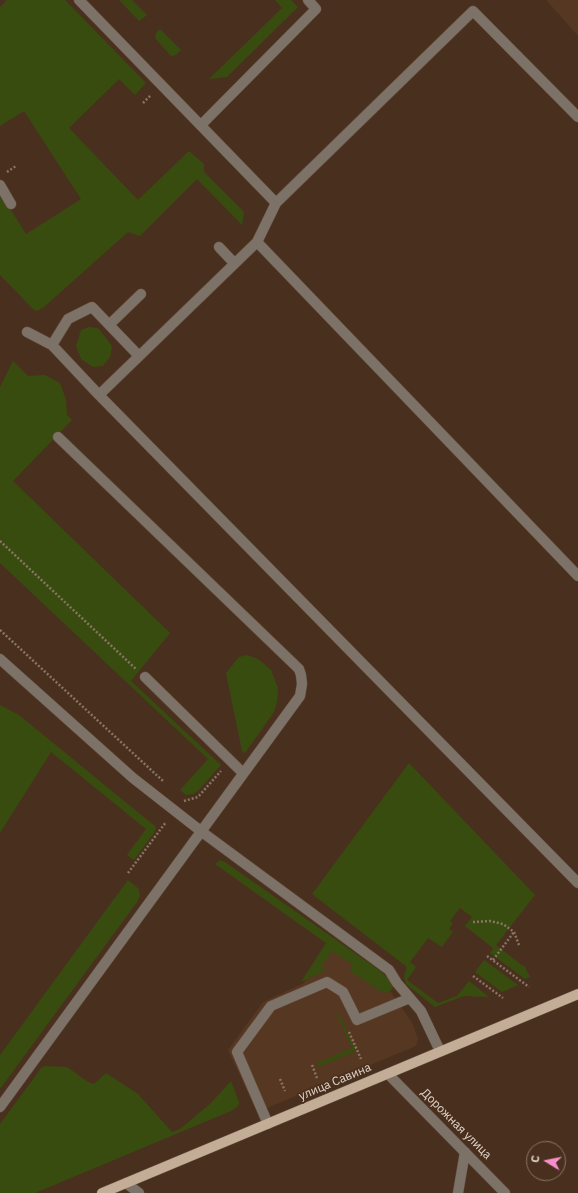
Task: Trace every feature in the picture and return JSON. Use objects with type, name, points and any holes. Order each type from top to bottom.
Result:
[{"type":"main road","name":"улица Савина","points":[[102,1193],[578,994]]},
{"type":"street","points":[[79,0],[276,203]]},
{"type":"street","points":[[201,125],[316,9],[308,0]]},
{"type":"street","points":[[99,395],[257,242],[276,203],[473,11],[578,117]]},
{"type":"street","points":[[0,185],[11,204]]},
{"type":"street","points":[[257,242],[578,576]]},
{"type":"street","points":[[219,247],[234,263]]},
{"type":"street","points":[[109,325],[142,294]]},
{"type":"street","points":[[52,345],[68,319],[92,307],[139,356]]},
{"type":"street","points":[[27,332],[52,345],[99,395],[578,883]]},
{"type":"street","points":[[0,1107],[300,696],[302,679],[299,669],[58,437]]},
{"type":"street","points":[[0,659],[133,778],[202,832],[389,970],[397,983],[421,1011],[440,1051]]},
{"type":"street","points":[[145,677],[243,773]]},
{"type":"street","points":[[268,1124],[237,1052],[271,1006],[327,982],[343,992],[357,1020],[410,998]]},
{"type":"street","name":"Дорожная улица","points":[[388,1074],[505,1193]]},
{"type":"street","points":[[458,1193],[465,1152]]},
{"type":"street","points":[[126,1183],[139,1193]]},
{"type":"path","points":[[143,103],[151,96]]},
{"type":"path","points":[[5,173],[16,166]]},
{"type":"path","points":[[0,541],[145,677]]},
{"type":"path","points":[[0,630],[166,784]]},
{"type":"path","points":[[128,873],[183,800],[198,797],[230,760]]},
{"type":"path","points":[[473,922],[490,921],[503,924],[514,932],[519,945]]},
{"type":"path","points":[[493,960],[514,932]]},
{"type":"path","points":[[487,956],[529,987]]},
{"type":"path","points":[[472,976],[503,998]]},
{"type":"path","points":[[312,1065],[317,1078]]},
{"type":"path","points":[[280,1079],[285,1091]]},
{"type":"shaded area","points":[[546,0],[578,0],[578,36]]},
{"type":"shaded area","points":[[330,943],[390,991],[413,1024],[418,1039],[416,1046],[257,1112],[228,1050],[263,1002],[304,983]]},
{"type":"green space","points":[[7,0],[65,0],[146,83],[135,95],[119,79],[69,128],[138,200],[189,151],[204,164],[204,172],[244,212],[242,225],[197,179],[140,236],[128,232],[44,307],[37,311],[33,309],[0,275],[0,193],[26,234],[81,199],[24,111],[0,126],[0,7]]},
{"type":"green space","points":[[119,0],[132,0],[147,15],[139,21]]},
{"type":"green space","points":[[275,0],[291,0],[298,7],[227,77],[209,79],[282,8]]},
{"type":"green space","points":[[160,29],[181,50],[176,55],[171,56],[155,38],[156,33]]},
{"type":"green space","points":[[89,327],[98,328],[112,346],[110,357],[103,366],[93,367],[81,359],[76,346],[81,330]]},
{"type":"green space","points":[[13,361],[28,376],[45,375],[60,383],[66,400],[67,415],[72,420],[13,481],[170,633],[131,681],[221,765],[194,794],[186,795],[180,790],[208,759],[0,563],[0,387]]},
{"type":"green space","points":[[247,655],[258,659],[271,670],[278,688],[277,702],[274,712],[245,753],[242,751],[226,673],[239,657]]},
{"type":"green space","points":[[0,705],[19,715],[156,827],[154,833],[134,860],[127,855],[146,829],[51,752],[0,833]]},
{"type":"green space","points":[[409,763],[535,895],[496,945],[523,966],[524,965],[530,977],[525,979],[490,953],[493,948],[465,926],[472,917],[460,908],[450,921],[453,923],[449,929],[453,932],[442,947],[428,938],[410,962],[416,967],[407,980],[438,1003],[457,996],[469,981],[489,997],[464,996],[435,1007],[406,984],[404,976],[407,967],[312,894]]},
{"type":"green space","points":[[220,860],[379,970],[389,979],[393,986],[392,989],[387,993],[378,990],[350,971],[353,965],[332,951],[321,967],[326,970],[301,982],[326,943],[215,864]]},
{"type":"green space","points":[[128,880],[139,889],[140,896],[137,902],[0,1089],[0,1055]]},
{"type":"green space","points":[[484,960],[518,985],[502,992],[475,972]]},
{"type":"green space","points":[[339,1014],[356,1051],[318,1067],[317,1063],[352,1048],[337,1015]]},
{"type":"green space","points":[[42,1067],[67,1067],[88,1082],[94,1084],[106,1073],[138,1094],[172,1132],[180,1129],[211,1103],[231,1081],[239,1102],[238,1106],[231,1111],[35,1193],[0,1193],[0,1124]]}]
